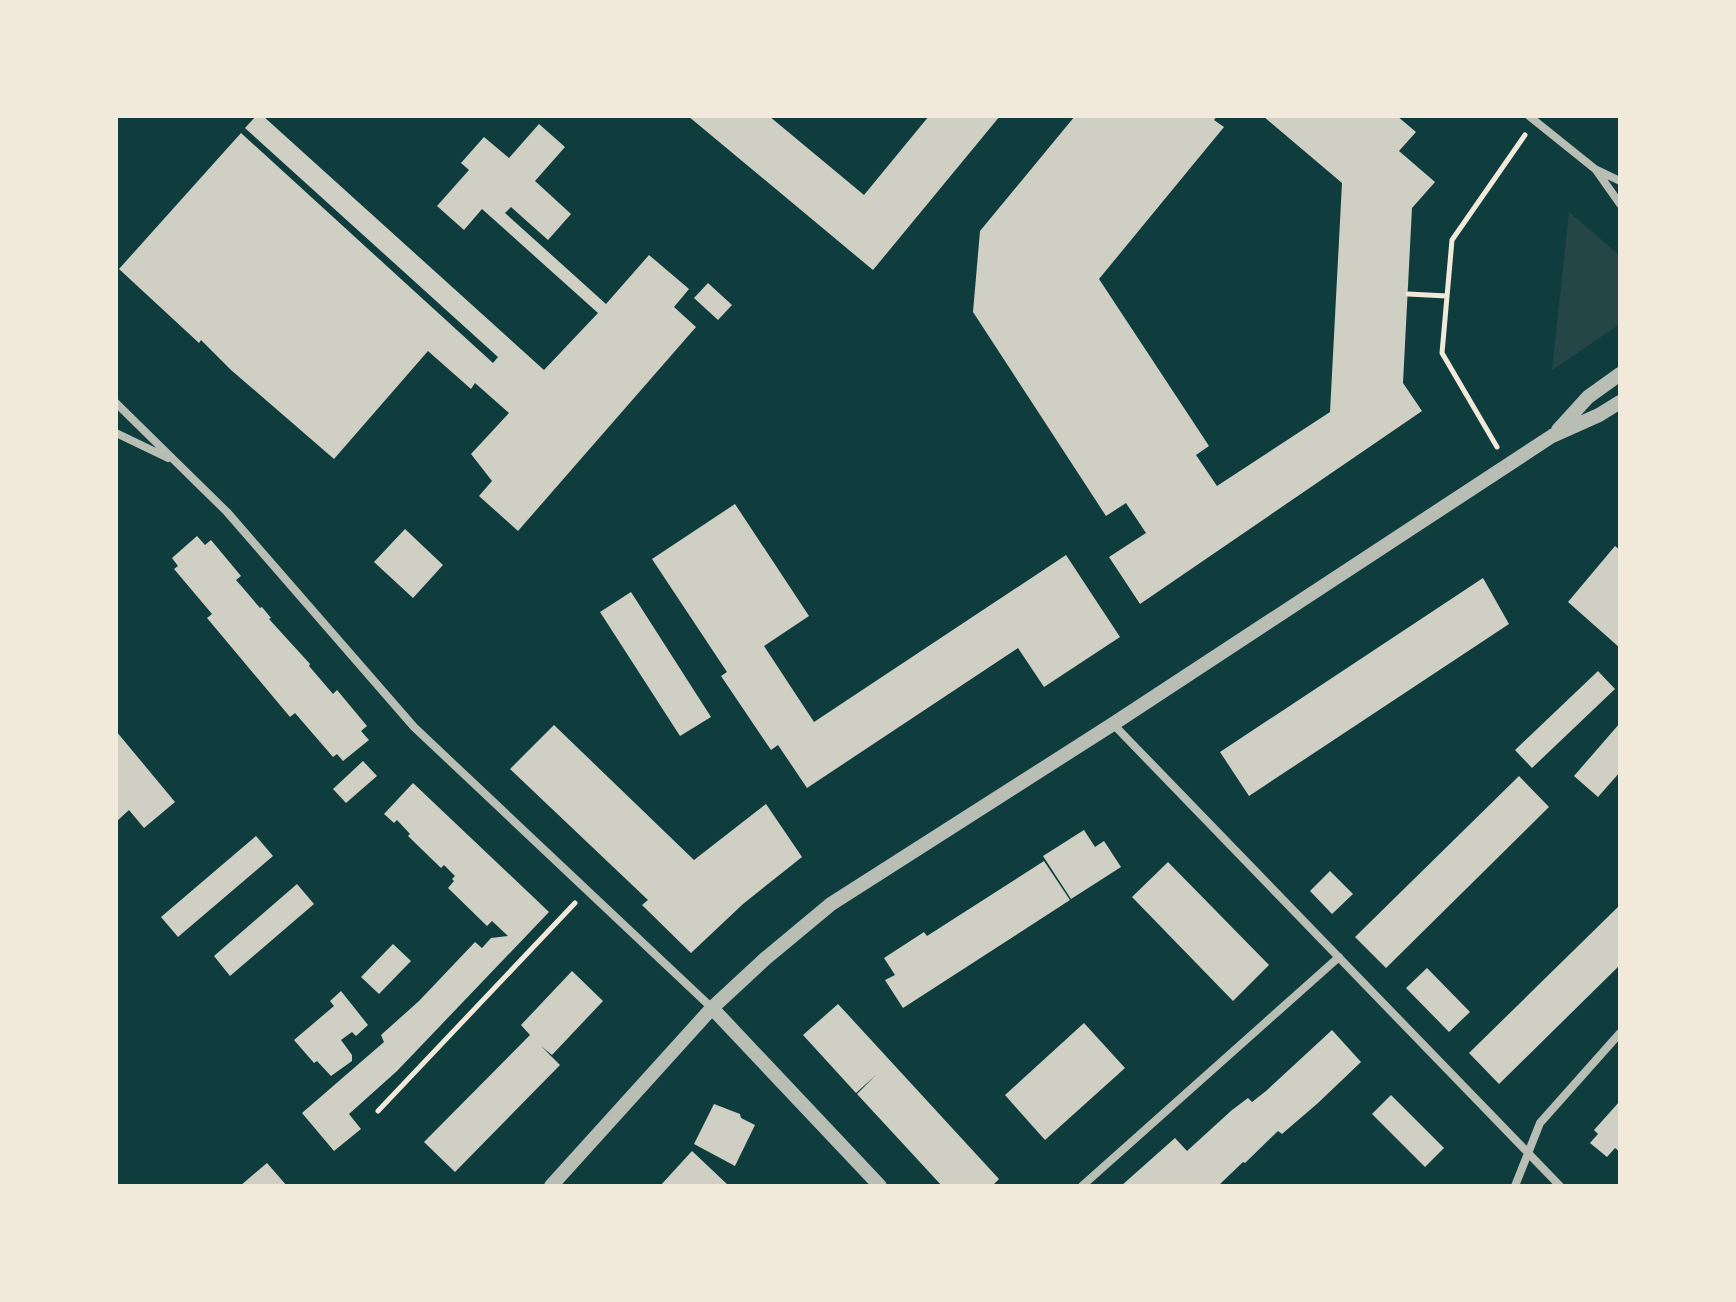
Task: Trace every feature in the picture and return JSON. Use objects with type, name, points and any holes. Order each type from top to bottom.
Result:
[{"type":"street","points":[[1532,118],[1595,169],[1620,181]]},
{"type":"street","points":[[1595,169],[1620,204]]},
{"type":"street","points":[[1552,436],[1588,397],[1620,374]]},
{"type":"street","points":[[551,1186],[712,1008],[831,904],[1113,724],[1552,436],[1620,402]]},
{"type":"street","points":[[116,403],[227,512],[414,727],[712,1008],[880,1186]]},
{"type":"street","points":[[116,433],[176,462]]},
{"type":"street","points":[[1113,724],[1560,1186]]},
{"type":"street","points":[[1082,1186],[1339,957]]},
{"type":"street","points":[[1515,1186],[1540,1123],[1620,1033]]},
{"type":"path","points":[[1508,465],[1442,353],[1452,240],[1532,118]]},
{"type":"path","points":[[1408,294],[1447,296]]},
{"type":"path","points":[[378,1111],[587,890]]},
{"type":"shaded area","points":[[1569,212],[1620,256],[1620,324],[1552,370]]},
{"type":"building","points":[[256,116],[263,116],[544,370],[598,313],[482,209],[464,230],[437,206],[469,170],[461,163],[484,137],[509,158],[539,124],[565,147],[535,181],[571,214],[548,240],[511,207],[505,213],[606,304],[649,255],[689,289],[674,307],[696,327],[518,531],[479,496],[492,481],[471,454],[509,413],[475,383],[471,389],[428,351],[334,459],[201,340],[199,343],[119,269],[241,133],[493,363],[498,357],[245,128]]},
{"type":"building","points":[[688,116],[769,116],[864,195],[929,116],[1000,116],[873,270]]},
{"type":"building","points":[[1075,116],[1217,116],[1214,120],[1224,127],[1099,279],[1209,446],[1196,455],[1217,486],[1330,412],[1342,183],[1263,116],[1397,116],[1416,132],[1399,151],[1435,182],[1412,208],[1403,383],[1422,411],[1140,604],[1109,557],[1146,533],[1126,503],[1106,516],[973,312],[980,231]]},
{"type":"building","points":[[708,283],[732,305],[718,320],[694,298]]},
{"type":"building","points":[[735,504],[809,616],[764,646],[814,722],[1066,555],[1120,637],[1044,687],[1018,648],[807,788],[778,745],[771,750],[721,676],[727,672],[652,559]]},
{"type":"building","points":[[405,529],[443,565],[413,598],[374,562]]},
{"type":"building","points":[[197,536],[205,545],[211,540],[241,576],[236,580],[333,694],[337,690],[367,726],[361,731],[369,740],[343,761],[337,754],[333,757],[295,713],[290,717],[207,618],[212,614],[174,569],[178,566],[172,558]]},
{"type":"building","points":[[1615,546],[1620,550],[1620,648],[1568,602]]},
{"type":"building","points":[[1483,578],[1509,624],[1249,796],[1220,752]]},
{"type":"building","points":[[631,592],[711,717],[680,736],[600,612]]},
{"type":"building","points":[[1598,671],[1615,689],[1532,768],[1515,750]]},
{"type":"building","points":[[1620,723],[1620,772],[1598,797],[1574,776]]},
{"type":"building","points":[[554,725],[694,860],[766,804],[802,857],[743,904],[691,953],[642,905],[648,900],[510,769]]},
{"type":"building","points":[[116,731],[175,802],[144,828],[129,810],[116,822]]},
{"type":"building","points":[[363,761],[377,776],[346,803],[333,789]]},
{"type":"building","points":[[1519,776],[1549,807],[1386,968],[1355,937]]},
{"type":"building","points":[[413,783],[549,912],[397,1071],[349,1114],[361,1129],[334,1151],[302,1113],[384,1042],[381,1035],[419,1001],[475,942],[482,948],[491,938],[508,936],[492,921],[487,926],[448,888],[455,876],[444,865],[441,868],[408,836],[410,834],[397,820],[394,823],[384,814]]},
{"type":"building","points":[[1084,830],[1095,847],[1104,841],[1121,867],[1071,899],[1043,856]]},
{"type":"building","points":[[256,836],[273,856],[178,937],[161,917]]},
{"type":"building","points":[[1044,861],[1070,900],[903,1008],[885,980],[895,975],[884,958],[924,932],[927,936]]},
{"type":"building","points":[[1168,862],[1269,965],[1233,1001],[1132,897]]},
{"type":"building","points":[[1330,871],[1353,894],[1332,914],[1310,891]]},
{"type":"building","points":[[297,884],[314,904],[230,976],[214,956]]},
{"type":"building","points":[[1620,905],[1620,965],[1499,1084],[1469,1053]]},
{"type":"building","points":[[393,944],[411,961],[379,994],[361,977]]},
{"type":"building","points":[[1427,968],[1470,1012],[1449,1032],[1406,988]]},
{"type":"building","points":[[572,971],[603,1001],[552,1055],[541,1046],[560,1065],[455,1172],[424,1142],[530,1035],[521,1025]]},
{"type":"building","points":[[341,991],[368,1025],[356,1036],[352,1032],[341,1040],[352,1055],[352,1061],[331,1076],[317,1061],[314,1063],[294,1040],[334,1006],[330,1001]]},
{"type":"building","points":[[838,1004],[999,1179],[992,1186],[942,1186],[857,1094],[876,1075],[856,1093],[803,1035]]},
{"type":"building","points":[[1084,1023],[1125,1068],[1045,1140],[1005,1095]]},
{"type":"building","points":[[1332,1030],[1361,1062],[1318,1103],[1282,1134],[1278,1131],[1219,1185],[1121,1186],[1175,1138],[1187,1151],[1232,1110],[1248,1098],[1252,1102],[1266,1091]]},
{"type":"building","points":[[1391,1095],[1444,1148],[1425,1167],[1372,1114]]},
{"type":"building","points":[[1620,1101],[1620,1152],[1615,1148],[1607,1157],[1590,1143],[1598,1134],[1594,1130]]},
{"type":"building","points":[[714,1104],[740,1114],[741,1118],[755,1125],[735,1166],[694,1144]]},
{"type":"building","points":[[692,1151],[729,1186],[660,1186]]},
{"type":"building","points":[[267,1163],[287,1186],[240,1186]]}]
